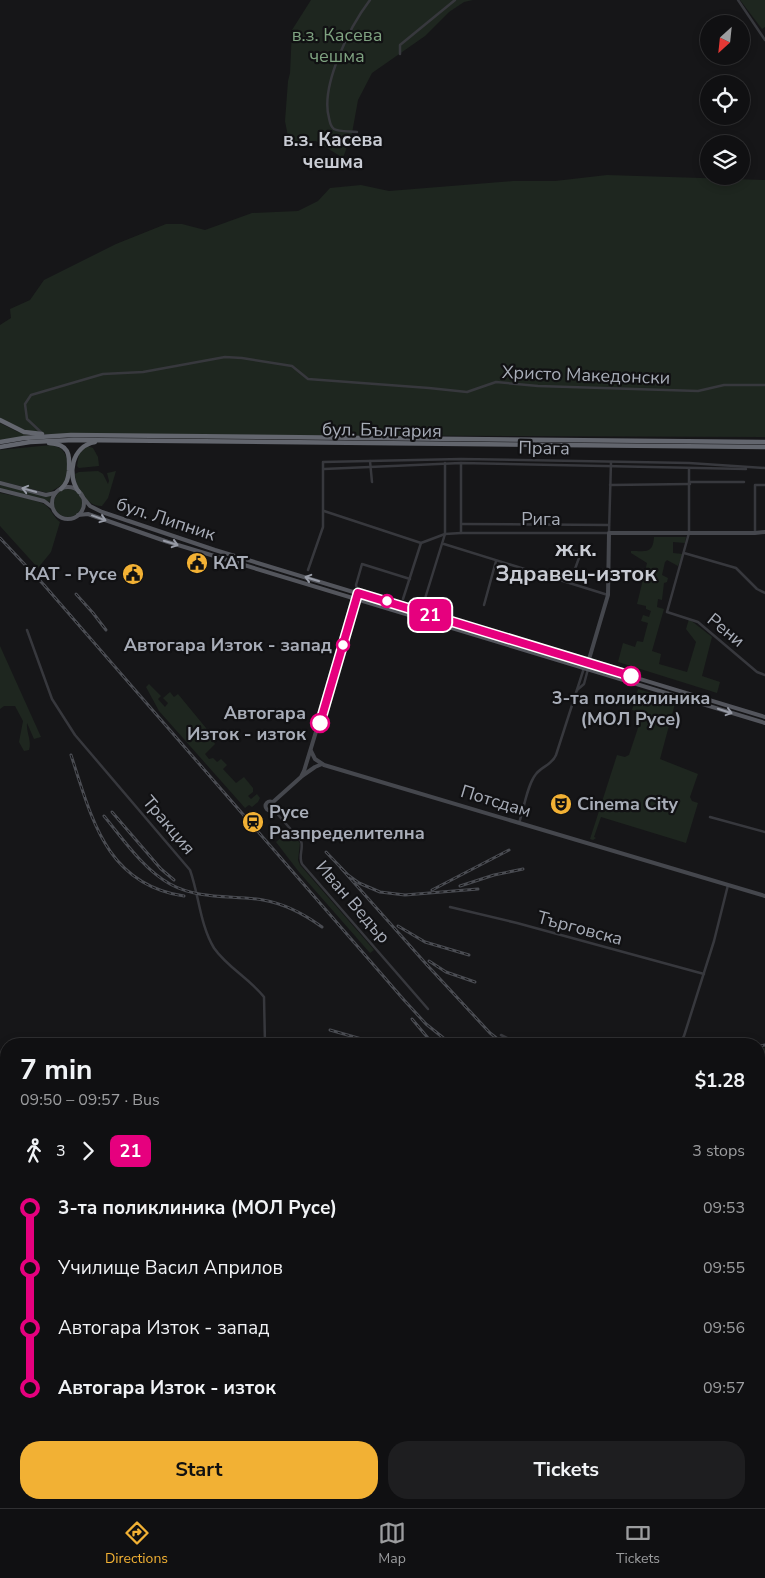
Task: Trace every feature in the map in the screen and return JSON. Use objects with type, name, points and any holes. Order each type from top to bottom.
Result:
[{"type":"highway","points":[[0,420],[24,432],[63,436]]},
{"type":"highway","name":"бул. България","points":[[0,442],[24,438],[63,436],[765,442]]},
{"type":"highway","name":"бул. България","points":[[0,447],[30,442],[74,440],[765,447]]},
{"type":"highway","points":[[80,494],[74,485],[72,476],[76,453],[87,444],[115,441]]},
{"type":"highway","points":[[30,442],[56,444],[66,450],[69,459],[68,478],[65,485],[59,490]]},
{"type":"main road","points":[[0,483],[46,494],[72,488],[80,494],[83,504],[78,515],[65,519],[59,516],[44,501],[0,490]]},
{"type":"main road","points":[[53,508],[52,501],[59,490]]},
{"type":"main road","name":"бул. Липник","points":[[80,494],[90,506],[102,512],[215,550],[765,717]]},
{"type":"main road","name":"бул. Липник","points":[[78,515],[88,514],[159,540],[765,723]]},
{"type":"main road","points":[[213,556],[215,550]]},
{"type":"street","points":[[357,132],[337,130],[330,124],[328,90],[338,58],[370,0]]},
{"type":"street","points":[[400,54],[400,45],[455,0]]},
{"type":"street","points":[[738,0],[765,40]]},
{"type":"street","name":"Христо Македонски","points":[[44,434],[27,419],[26,404],[30,395],[96,376],[143,372],[225,357],[292,366],[308,379],[467,392],[496,382],[538,386],[698,391],[724,385],[765,384]]},
{"type":"street","points":[[461,459],[461,533]]},
{"type":"street","name":"Прага","points":[[323,469],[323,462],[445,461],[461,459],[689,463],[765,468]]},
{"type":"street","points":[[370,461],[372,482]]},
{"type":"street","points":[[419,611],[423,605],[444,544],[445,461]]},
{"type":"street","points":[[308,570],[323,527],[323,469],[445,461],[461,463],[755,468]]},
{"type":"street","points":[[519,823],[534,778],[539,771],[551,763],[556,755],[576,691],[588,663],[608,595],[611,462]]},
{"type":"street","points":[[689,463],[689,533],[684,553],[736,568],[757,589],[765,593]]},
{"type":"street","points":[[610,485],[744,482]]},
{"type":"street","points":[[755,533],[755,485],[765,485]]},
{"type":"street","points":[[324,511],[422,543],[403,599]]},
{"type":"street","points":[[462,524],[609,525]]},
{"type":"street","name":"Рига","points":[[422,543],[445,534],[461,533],[765,532]]},
{"type":"street","points":[[444,544],[608,595]]},
{"type":"street","points":[[570,583],[580,555],[578,552],[571,550]]},
{"type":"street","name":"Рени","points":[[684,553],[666,612],[698,622],[757,672],[765,676]]},
{"type":"street","points":[[484,605],[496,561]]},
{"type":"street","points":[[301,777],[357,599],[356,585],[362,564],[410,579]]},
{"type":"street","name":"Тракция","points":[[27,630],[52,699],[64,720],[75,736],[190,870],[201,912],[213,946],[264,997],[265,1038]]},
{"type":"street","points":[[311,750],[314,758],[324,765]]},
{"type":"street","points":[[273,802],[273,809],[267,809],[265,806],[269,801],[273,802],[317,765],[324,765]]},
{"type":"street","name":"Потсдам","points":[[324,765],[765,896]]},
{"type":"street","name":"Иван Ведър","points":[[273,809],[303,844],[300,860],[302,864],[428,1009]]},
{"type":"street","points":[[710,817],[765,832]]},
{"type":"street","points":[[683,1038],[715,938],[728,885]]},
{"type":"street","name":"Търговска","points":[[450,907],[517,923],[704,974]]},
{"type":"street","points":[[501,1035],[507,1038]]},
{"type":"green space","name":"в.з. Касева чешма","points":[[311,0],[473,0],[464,2],[449,12],[425,36],[372,73],[358,100],[352,133],[343,158],[316,141],[289,142],[285,121],[292,30]]},
{"type":"green space","points":[[740,0],[765,0],[765,27],[762,29]]},
{"type":"green space","points":[[607,175],[700,178],[700,185],[750,185],[750,180],[765,180],[765,437],[41,434],[20,429],[0,418],[0,325],[11,318],[10,309],[30,300],[44,280],[116,244],[166,224],[182,224],[205,230],[252,213],[298,211],[318,201],[330,188],[361,185],[389,191],[513,181],[555,181]]},
{"type":"green space","points":[[0,423],[16,431],[30,436],[0,440]]},
{"type":"green space","points":[[51,445],[62,450],[67,460],[64,484],[48,493],[0,481],[0,450]]},
{"type":"green space","points":[[87,446],[93,448],[98,457],[99,466],[79,468],[77,466],[79,454]]},
{"type":"green space","points":[[98,471],[103,474],[108,484],[107,473],[116,471],[108,498],[102,506],[87,500],[77,485],[75,474]]},
{"type":"green space","points":[[0,485],[51,496],[50,502],[0,489]]},
{"type":"green space","points":[[68,489],[78,493],[82,503],[78,513],[68,517],[58,513],[54,503],[58,493]]},
{"type":"green space","points":[[0,493],[44,504],[60,522],[51,552],[38,568],[0,526]]},
{"type":"green space","points":[[654,537],[686,537],[685,543],[673,542],[673,553],[683,554],[678,566],[667,560],[665,562],[662,575],[668,578],[667,582],[664,583],[662,600],[658,599],[657,607],[664,609],[652,651],[661,654],[659,664],[687,672],[696,642],[686,629],[689,619],[712,637],[702,676],[720,682],[717,693],[618,662],[623,643],[635,647],[637,641],[643,642],[648,623],[641,621],[643,615],[649,617],[651,611],[646,609],[646,606],[637,604],[647,563],[631,553],[631,551],[650,549]]},
{"type":"green space","points":[[0,646],[41,737],[34,739],[27,723],[30,743],[29,750],[24,751],[19,742],[23,721],[15,706],[4,706],[0,709]]},
{"type":"green space","points":[[149,684],[161,696],[158,699],[165,707],[168,703],[163,698],[170,692],[174,697],[178,694],[206,728],[215,744],[205,754],[209,759],[213,758],[217,762],[221,759],[227,765],[223,769],[236,783],[244,777],[253,788],[253,792],[248,796],[251,799],[257,794],[260,798],[258,802],[252,807],[249,805],[245,808],[159,711],[146,687]]},
{"type":"green space","points":[[638,689],[676,700],[660,759],[698,774],[690,797],[692,801],[698,803],[686,843],[601,817],[594,837],[596,838],[590,839],[617,755],[625,757],[629,755],[642,716],[639,712],[632,710]]},
{"type":"green space","points":[[284,835],[293,835],[300,843],[298,860],[300,865],[374,950],[370,953],[299,872],[276,842]]},
{"type":"railway","points":[[0,538],[44,585],[404,1000],[426,1024],[444,1038]]},
{"type":"railway","points":[[76,594],[106,630]]},
{"type":"railway","points":[[71,755],[95,825],[106,845],[120,863],[136,878],[158,889],[184,896]]},
{"type":"railway","points":[[112,812],[161,869],[174,880]]},
{"type":"railway","points":[[104,816],[142,862],[170,884],[192,893],[263,900],[279,904],[294,910],[322,927]]},
{"type":"railway","points":[[432,890],[509,850]]},
{"type":"railway","points":[[326,852],[348,875],[359,883],[380,892],[405,895],[478,889]]},
{"type":"railway","points":[[341,868],[427,965],[496,1038]]},
{"type":"railway","points":[[460,886],[494,875],[523,869]]},
{"type":"railway","points":[[398,926],[425,942],[469,955]]},
{"type":"railway","points":[[429,961],[446,972],[475,982]]},
{"type":"railway","points":[[412,1019],[428,1038]]},
{"type":"railway","points":[[330,1030],[358,1038]]},
{"type":"bus line","name":"21","points":[[320,723],[358,593],[631,676]]},
{"type":"place","name":"КАТ","points":[[197,563]]},
{"type":"place","name":"КАТ - Русе","points":[[133,574]]},
{"type":"place","name":"Автогара Изток - запад","points":[[343,645]]},
{"type":"place","name":"3-та поликлиника (МОЛ Русе)","points":[[631,676]]},
{"type":"place","name":"Автогара Изток - изток","points":[[320,723]]},
{"type":"place","name":"Cinema City","points":[[561,804]]},
{"type":"place","name":"Русе Разпределителна","points":[[253,822]]},
{"type":"district","name":"в.з. Касева чешма","points":[[333,151]]},
{"type":"district","name":"ж.к. Здравец-изток","points":[[576,562]]}]
